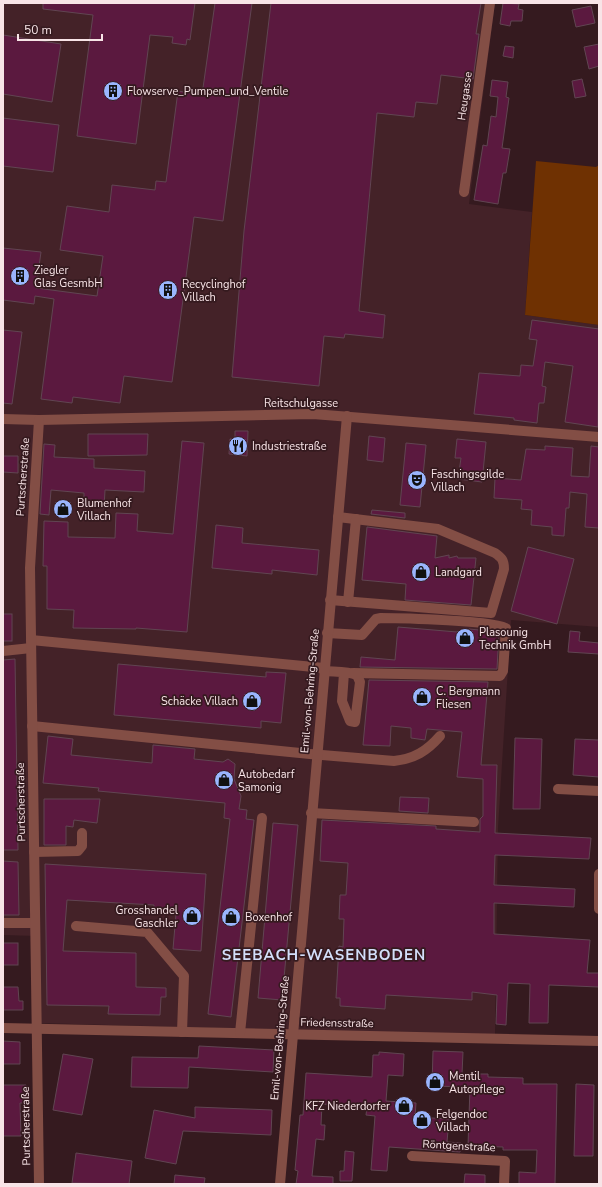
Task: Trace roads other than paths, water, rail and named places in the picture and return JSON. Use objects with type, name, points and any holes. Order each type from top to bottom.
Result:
[{"type":"street","name":"Heugasse","points":[[464,192],[490,3]]},
{"type":"street","name":"Reitschulgasse","points":[[3,420],[295,414],[347,416],[599,437]]},
{"type":"street","name":"Emil-von-Behring-Straße","points":[[280,1184],[311,814],[347,416]]},
{"type":"street","name":"Purtscherstraße","points":[[39,1184],[30,560],[40,420]]},
{"type":"street","points":[[330,600],[491,613],[504,569],[504,562],[502,558],[495,553],[438,529],[338,517]]},
{"type":"street","points":[[348,602],[356,519]]},
{"type":"street","points":[[3,651],[31,644],[324,669],[349,673],[500,676],[503,671],[506,628],[501,625],[381,618],[376,619],[362,635],[327,633]]},
{"type":"street","points":[[32,726],[317,755],[394,761],[405,760],[427,750],[440,736]]},
{"type":"street","points":[[558,789],[599,791]]},
{"type":"street","points":[[311,814],[474,822]]},
{"type":"street","points":[[240,1033],[262,818]]},
{"type":"street","points":[[34,852],[78,851],[82,846],[82,834]]},
{"type":"street","points":[[599,874],[599,909]]},
{"type":"street","points":[[3,923],[35,923]]},
{"type":"street","points":[[76,926],[146,932],[184,976],[182,1032]]},
{"type":"street","name":"Friedensstraße","points":[[3,1028],[599,1040]]},
{"type":"street","name":"Röntgenstraße","points":[[412,1156],[505,1161],[504,1184]]},
{"type":"place","name":"Flowserve_Pumpen_und_Ventile","points":[[113,91]]},
{"type":"place","name":"Ziegler Glas GesmbH","points":[[20,276]]},
{"type":"place","name":"Recyclinghof Villach","points":[[168,290]]},
{"type":"place","name":"Industriestraße","points":[[238,446]]},
{"type":"place","name":"Faschingsgilde Villach","points":[[417,480]]},
{"type":"place","name":"Blumenhof Villach","points":[[63,509]]},
{"type":"place","name":"Landgard","points":[[421,572]]},
{"type":"place","name":"Plasounig Technik GmbH","points":[[465,638]]},
{"type":"place","name":"C. Bergmann Fliesen","points":[[422,697]]},
{"type":"place","name":"Schäcke Villach","points":[[252,701]]},
{"type":"place","name":"Autobedarf Samonig","points":[[224,780]]},
{"type":"place","name":"Grosshandel Gaschler","points":[[192,916]]},
{"type":"place","name":"Boxenhof","points":[[231,917]]},
{"type":"place","name":"Mentil Autopflege","points":[[435,1082]]},
{"type":"place","name":"KFZ Niederdorfer","points":[[404,1106]]},
{"type":"place","name":"Felgendoc Villach","points":[[422,1120]]},
{"type":"district","name":"SEEBACH-WASENBODEN","points":[[324,955]]}]
